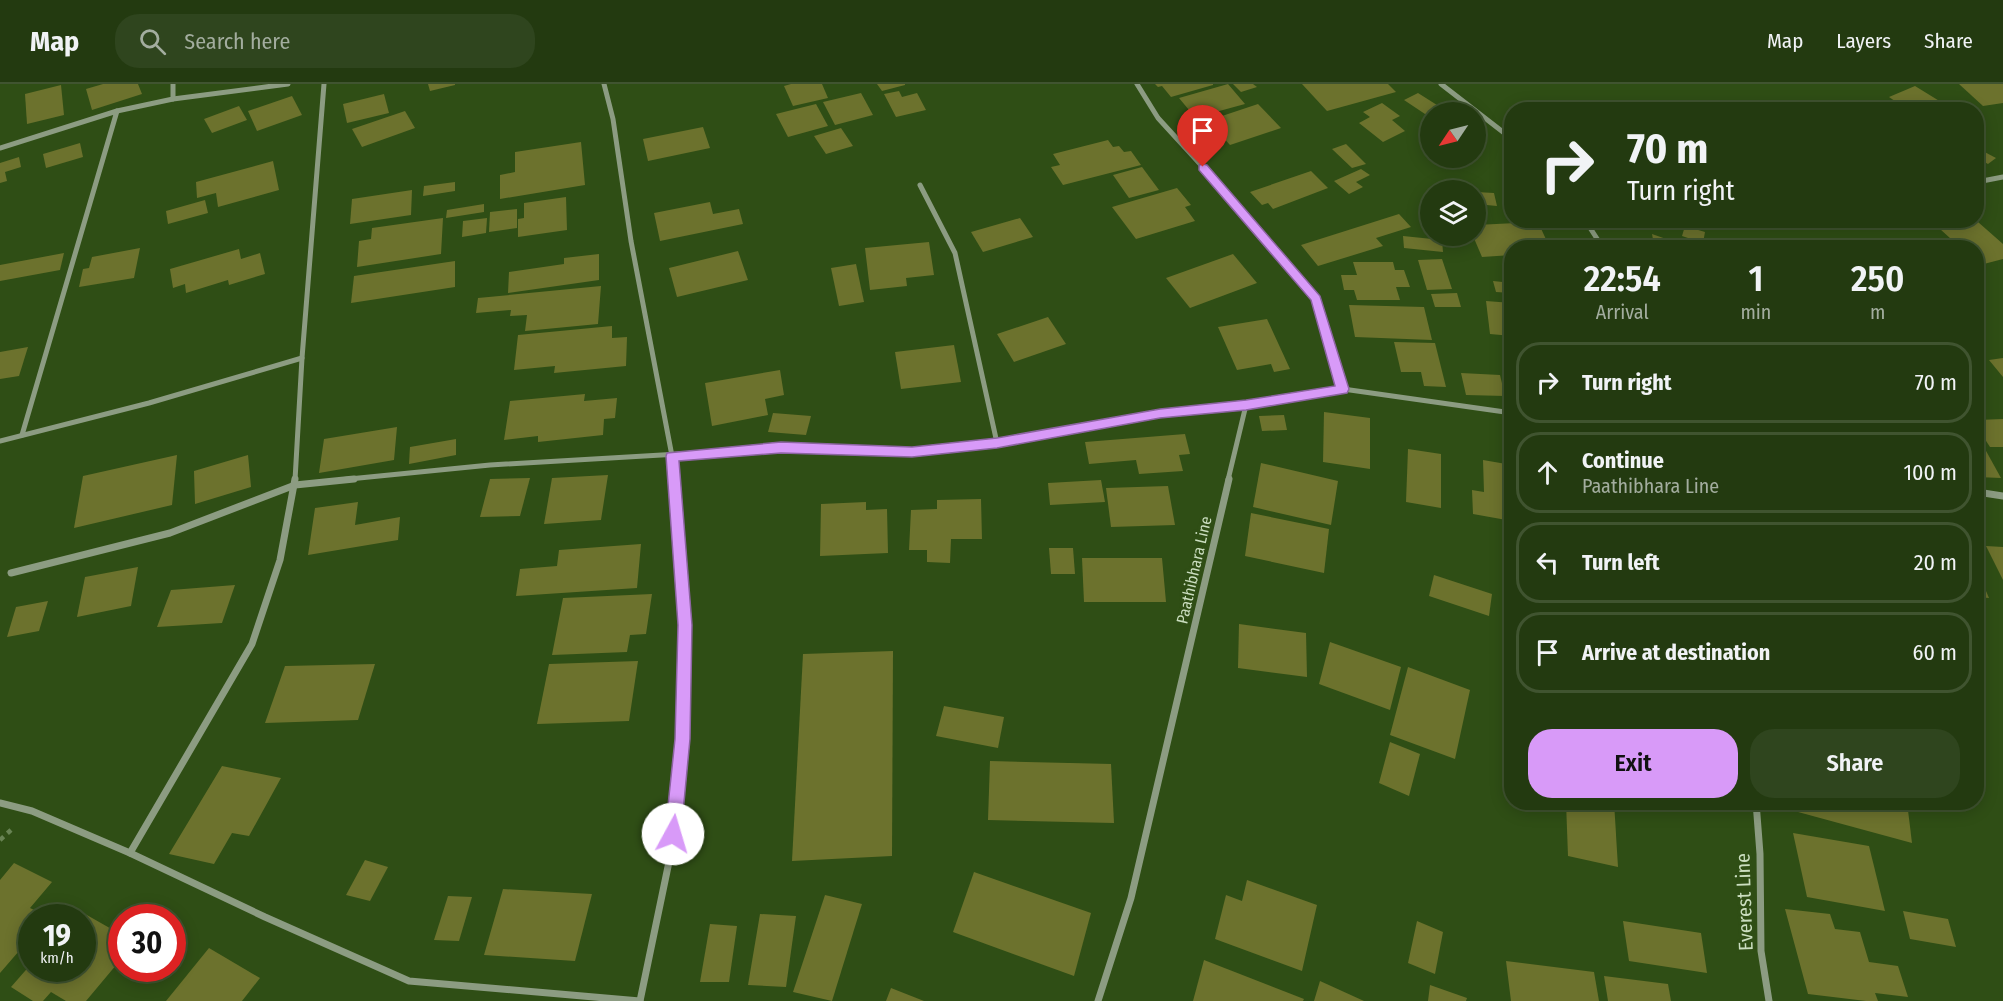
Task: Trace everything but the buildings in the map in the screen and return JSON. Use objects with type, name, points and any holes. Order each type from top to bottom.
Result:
[{"type":"street","points":[[172,84],[173,99]]},
{"type":"street","points":[[0,148],[117,111],[173,99],[288,84]]},
{"type":"street","points":[[130,853],[252,644],[280,560],[295,485],[302,358],[324,84]]},
{"type":"street","points":[[0,803],[33,810],[409,981],[640,1001],[670,857],[682,739],[685,625],[672,456],[633,252],[613,119],[604,84]]},
{"type":"street","points":[[1137,84],[1158,118],[1233,200],[1316,299],[1343,389]]},
{"type":"street","points":[[1441,84],[1504,133]]},
{"type":"street","points":[[22,435],[117,111]]},
{"type":"street","points":[[1984,181],[2003,177]]},
{"type":"street","points":[[920,185],[955,253],[977,343],[997,443]]},
{"type":"street","points":[[0,441],[149,403],[302,358]]},
{"type":"street","points":[[11,573],[170,533],[295,485],[490,465],[781,448],[912,452],[997,443],[1160,413],[1246,405],[1343,389],[1504,412]]},
{"type":"street","name":"Paathibhara Line","points":[[1098,1001],[1131,898],[1246,405]]},
{"type":"street","points":[[1984,493],[2003,496]]},
{"type":"street","name":"Everest Line","points":[[1757,810],[1760,854],[1761,951],[1769,1001]]},
{"type":"route","points":[[673,834],[682,739],[685,625],[672,456],[781,448],[912,452],[997,443],[1160,413],[1246,405],[1343,389],[1316,299],[1203,167]]}]
